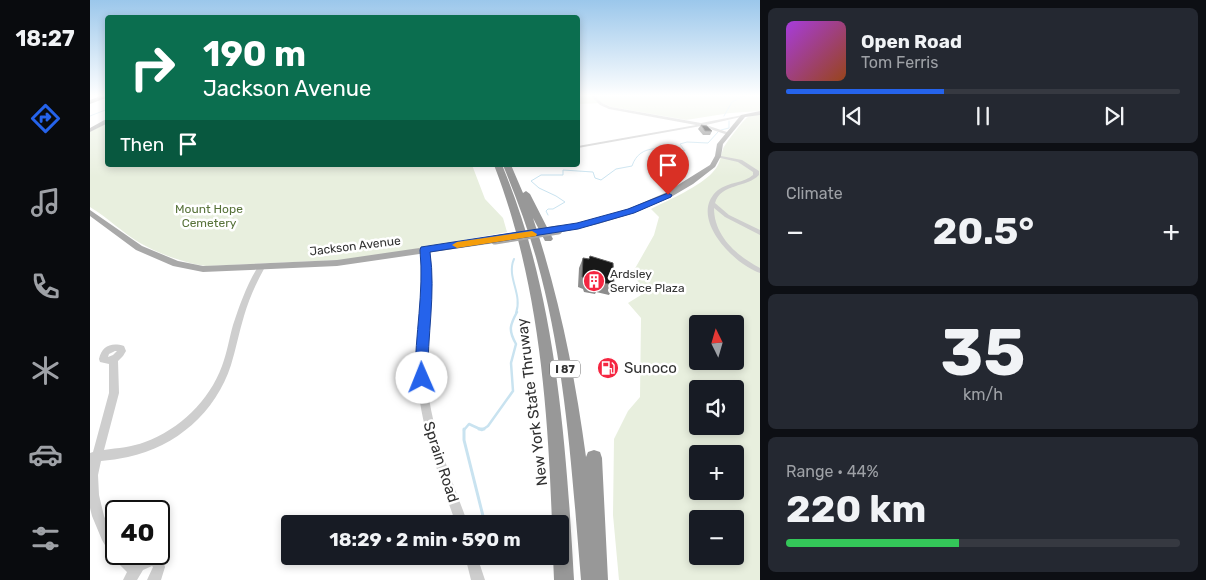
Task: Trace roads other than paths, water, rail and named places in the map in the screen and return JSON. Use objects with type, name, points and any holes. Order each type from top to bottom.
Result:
[{"type":"highway","name":"New York State Thruway","points":[[499,167],[520,229],[540,324],[554,434],[564,580]]},
{"type":"highway","points":[[509,167],[534,208],[548,239]]},
{"type":"highway","name":"I 87","points":[[509,167],[536,240],[557,324],[573,421],[590,580]]},
{"type":"highway","points":[[594,458],[598,580]]},
{"type":"main road","points":[[90,130],[102,123]]},
{"type":"main road","name":"Jackson Avenue","points":[[90,212],[129,242],[176,264],[203,269],[353,262],[558,230],[595,222],[652,203],[713,166],[718,156],[720,144],[737,123]]},
{"type":"street","points":[[695,123],[728,134]]},
{"type":"street","points":[[580,147],[709,123]]},
{"type":"street","points":[[718,156],[740,161],[756,171],[756,175],[719,192],[711,203],[712,217],[725,245],[732,253],[760,271]]},
{"type":"street","points":[[711,203],[727,216],[760,233]]},
{"type":"street","points":[[712,217],[727,216]]},
{"type":"street","name":"Sprain Road","points":[[425,250],[428,276],[421,347],[422,390],[426,417],[434,446],[459,515]]},
{"type":"street","points":[[93,457],[129,452],[149,445],[177,430],[200,412],[220,383],[249,286],[261,267]]},
{"type":"street","points":[[105,529],[93,497],[92,475],[93,457],[114,394],[113,359]]},
{"type":"street","points":[[132,575],[143,561],[148,559],[156,560],[159,567],[154,580]]},
{"type":"street","points":[[474,565],[478,580]]},
{"type":"waterway","points":[[721,130],[729,128],[729,123]]},
{"type":"waterway","points":[[548,215],[546,211],[548,209],[553,209],[565,202],[539,188],[531,181],[541,175],[563,175],[563,170],[593,172],[595,178],[601,180],[616,169],[632,166],[636,158],[647,150],[685,151],[680,144],[687,142],[708,143],[718,132]]},
{"type":"waterway","points":[[514,259],[512,272],[518,299],[516,313]]},
{"type":"waterway","points":[[484,429],[488,426],[513,391],[511,363],[516,344],[511,328],[517,312]]},
{"type":"waterway","points":[[464,430],[469,424],[480,429]]},
{"type":"waterway","points":[[480,429],[484,429]]},
{"type":"waterway","points":[[464,430],[464,440],[483,515]]},
{"type":"place","name":"Ardsley Service Plaza","points":[[594,281]]},
{"type":"place","name":"Sunoco","points":[[608,368]]},
{"type":"park label","name":"Mount Hope Cemetery","points":[[209,216]]}]
